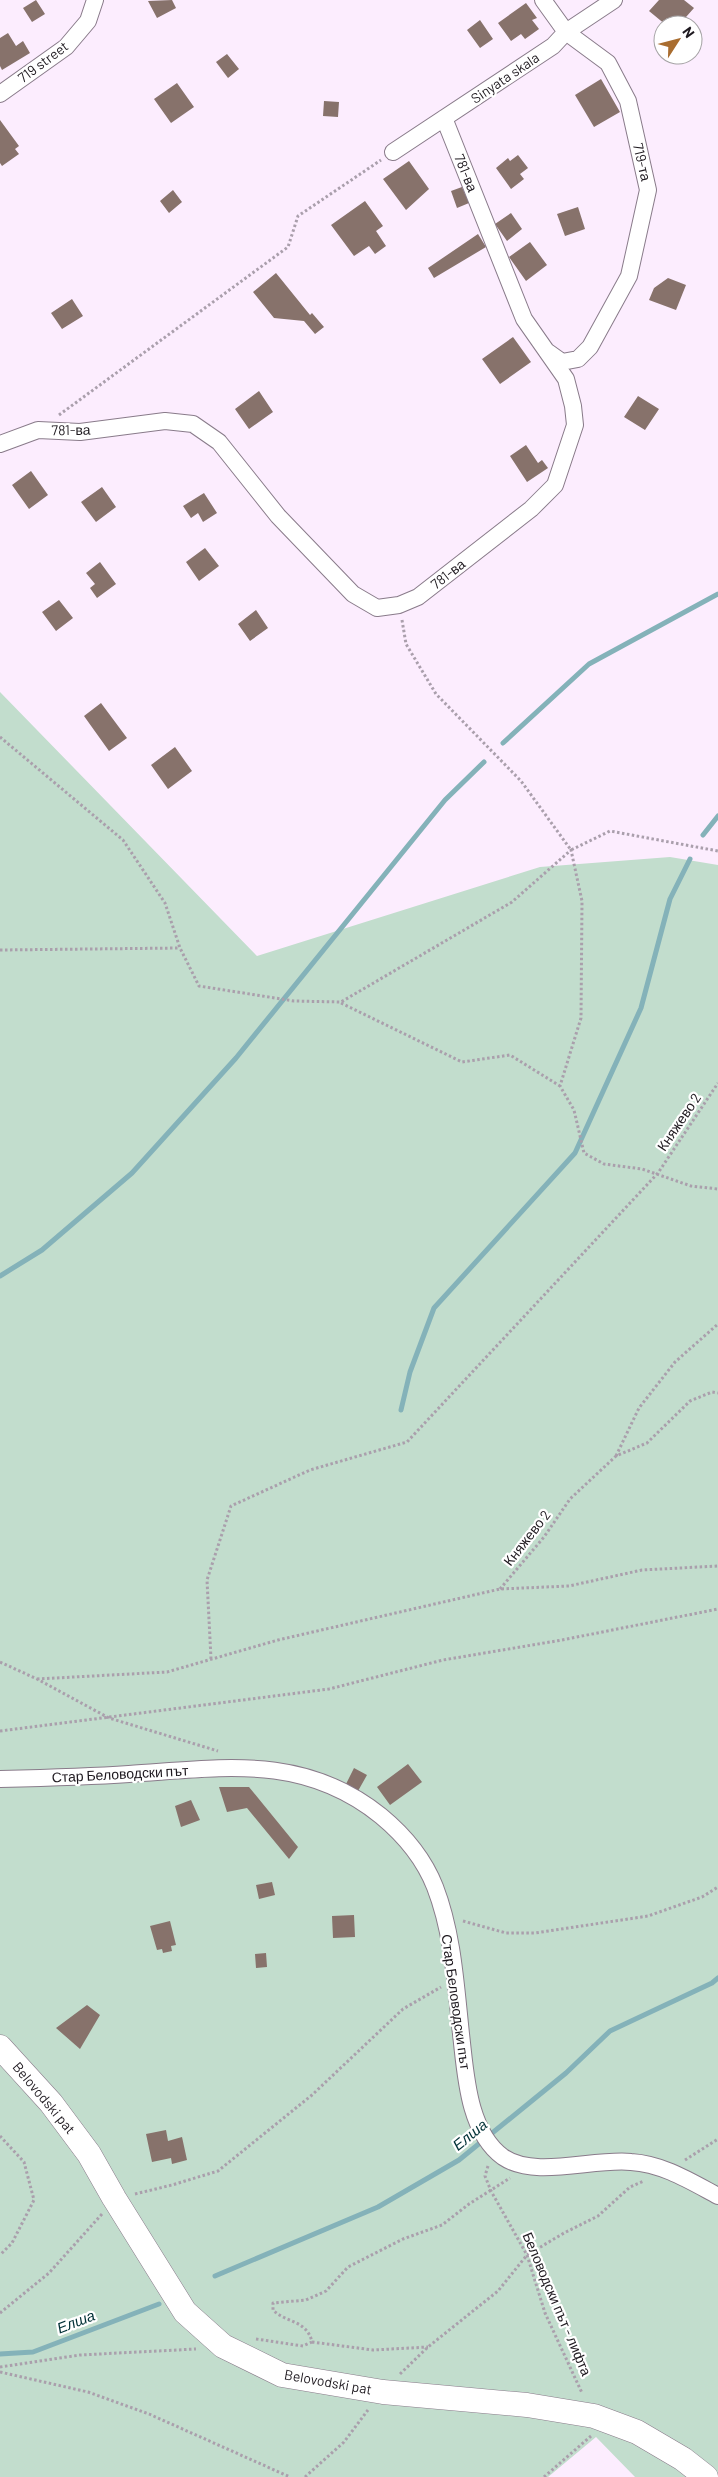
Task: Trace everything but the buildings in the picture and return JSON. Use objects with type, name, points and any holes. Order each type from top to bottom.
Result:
[{"type":"street","name":"719 street","points":[[0,94],[66,47],[88,21],[95,0]]},
{"type":"street","name":"719-та","points":[[542,347],[562,362],[578,359],[590,347],[629,276],[648,190],[628,102],[608,63],[566,32],[543,0]]},
{"type":"street","name":"Sinyata skala","points":[[393,152],[553,46],[566,32],[614,0]]},
{"type":"street","name":"781-ва","points":[[0,444],[38,430],[80,432],[165,421],[193,424],[219,442],[278,516],[353,594],[377,608],[398,605],[418,597],[531,509],[555,485],[575,425],[574,406],[566,380],[524,318],[444,118]]},
{"type":"street","name":"Стар Беловодски път","points":[[0,1779],[79,1778],[220,1768],[277,1769],[317,1779],[349,1792],[396,1828],[414,1850],[434,1886],[451,1948],[465,2070],[474,2109],[487,2140]]},
{"type":"street","name":"Belovodski pat","points":[[0,2047],[51,2103],[79,2139],[185,2312],[223,2346],[282,2375],[383,2392],[527,2405],[594,2416],[637,2432],[683,2459],[706,2477]]},
{"type":"street","points":[[487,2140],[504,2158],[531,2166],[545,2168],[604,2161],[632,2162],[669,2170],[718,2196]]},
{"type":"path","points":[[38,430],[288,247],[298,216],[393,152]]},
{"type":"path","points":[[398,605],[406,644],[436,694],[521,781],[571,850],[582,901],[581,1018],[560,1086]]},
{"type":"path","points":[[0,737],[123,840],[165,903],[180,948],[199,986],[294,1001],[341,1002],[462,1062],[510,1056],[560,1086],[574,1110],[584,1154],[604,1164],[642,1169],[691,1186],[718,1189]]},
{"type":"path","points":[[341,1002],[512,902],[571,850],[610,831],[718,851]]},
{"type":"path","points":[[0,950],[180,948]]},
{"type":"path","name":"Княжево 2","points":[[211,1659],[207,1580],[231,1506],[310,1470],[407,1442],[658,1174],[718,1083]]},
{"type":"path","points":[[616,1456],[639,1408],[674,1362],[718,1324]]},
{"type":"path","points":[[616,1456],[647,1443],[690,1401],[712,1392],[718,1393]]},
{"type":"path","name":"Княжево 2","points":[[500,1589],[544,1537],[570,1499],[616,1456]]},
{"type":"path","points":[[37,1679],[167,1672],[278,1640],[500,1589],[569,1586],[642,1570],[718,1566]]},
{"type":"path","points":[[0,1732],[328,1689],[443,1660],[562,1640],[718,1609]]},
{"type":"path","points":[[0,1662],[37,1679],[109,1718],[221,1752]]},
{"type":"path","points":[[443,1916],[506,1933],[535,1933],[648,1916],[702,1898],[718,1887]]},
{"type":"path","points":[[0,2313],[49,2273],[88,2232],[114,2198],[172,2185],[218,2171],[312,2095],[403,2009],[455,1980]]},
{"type":"path","points":[[0,2136],[24,2162],[34,2200],[12,2243],[0,2256]]},
{"type":"path","points":[[305,2477],[344,2442],[383,2392],[428,2347],[498,2291],[527,2255],[598,2216],[630,2187],[669,2170],[718,2139]]},
{"type":"path","name":"Беловодски път - лифта","points":[[487,2140],[492,2156],[485,2176],[491,2191],[527,2255],[545,2313],[572,2375],[594,2416]]},
{"type":"path","points":[[312,2342],[301,2324],[279,2316],[273,2310],[273,2303],[306,2300],[326,2291],[348,2267],[403,2239],[442,2225],[469,2204],[531,2166]]},
{"type":"path","points":[[0,2367],[80,2355],[223,2346],[260,2338],[303,2346],[312,2342],[373,2350],[428,2347]]},
{"type":"path","points":[[0,2372],[88,2392],[140,2410],[290,2477]]},
{"type":"path","points":[[544,2477],[594,2433],[594,2416]]},
{"type":"green space","points":[[0,692],[257,956],[540,867],[670,857],[718,865],[718,2477],[635,2477],[596,2437],[548,2477],[0,2477]]},
{"type":"waterway","points":[[503,743],[589,664],[718,594]]},
{"type":"waterway","points":[[0,1276],[42,1250],[132,1173],[236,1058],[445,800],[484,762]]},
{"type":"waterway","points":[[703,835],[718,816]]},
{"type":"waterway","points":[[401,1410],[410,1372],[434,1308],[575,1153],[641,1008],[670,899],[690,859]]},
{"type":"waterway","name":"Елша","points":[[215,2276],[378,2207],[459,2160],[566,2073],[610,2031],[712,1983],[718,1978]]},
{"type":"waterway","name":"Елша","points":[[0,2354],[33,2352],[159,2304]]}]
